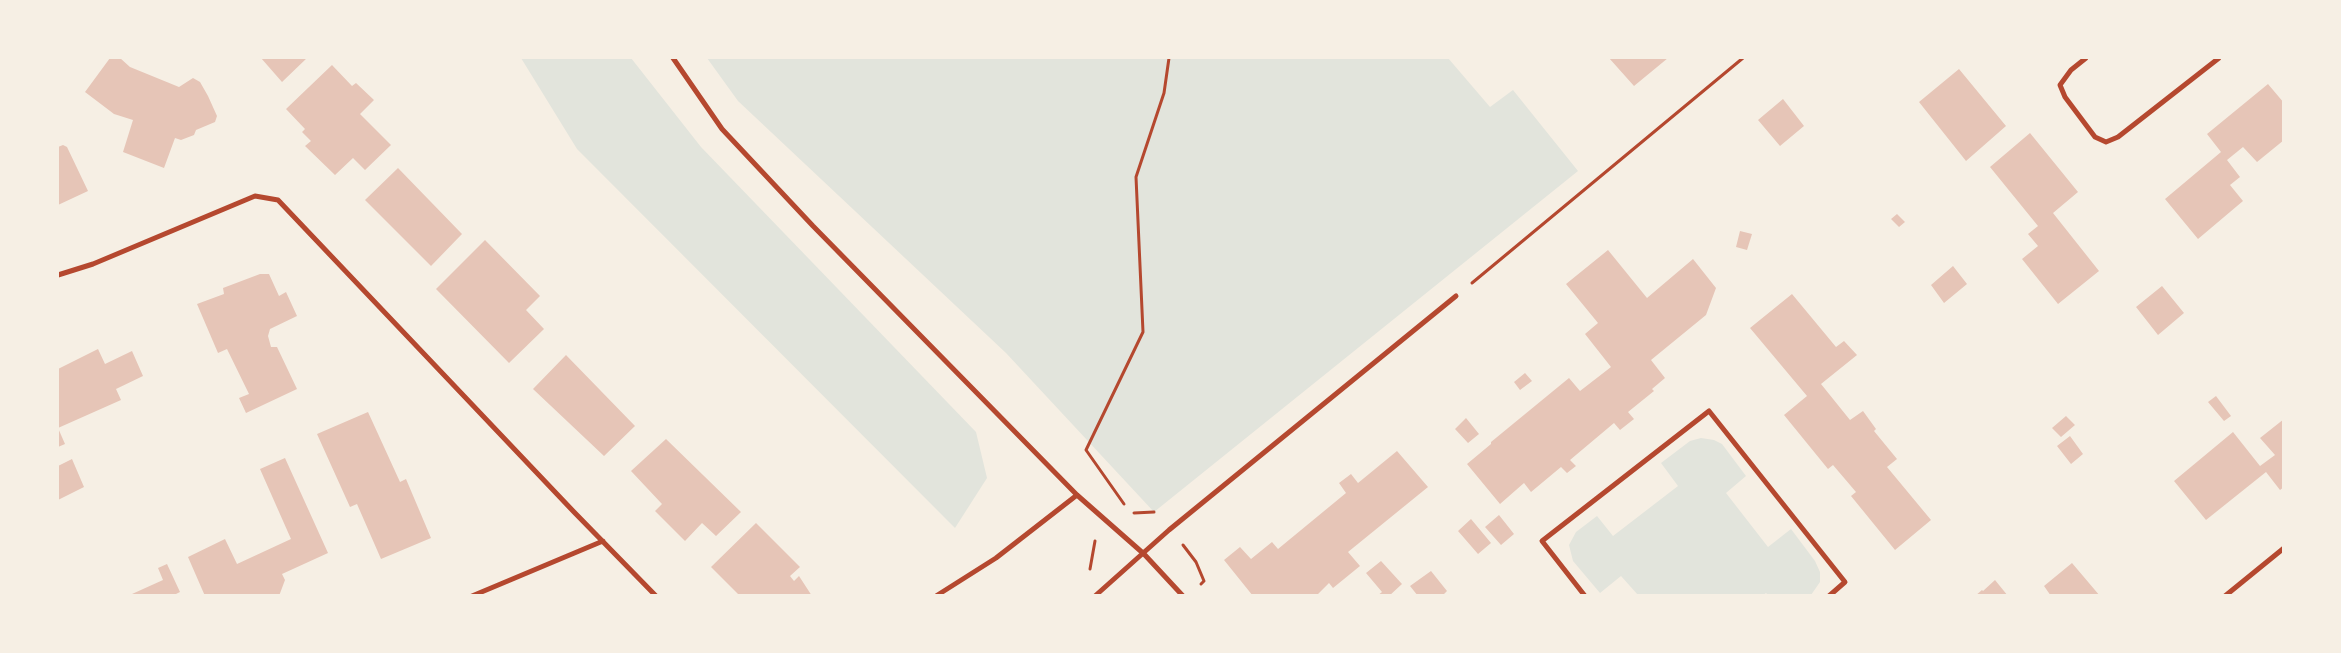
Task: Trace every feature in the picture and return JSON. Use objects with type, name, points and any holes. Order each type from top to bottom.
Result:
[{"type":"street","points":[[673,58],[722,129],[813,226],[1077,495],[1144,554],[1183,596]]},
{"type":"street","points":[[2086,58],[2071,70],[2060,85],[2065,97],[2095,137],[2106,142],[2118,137],[2219,58]]},
{"type":"street","points":[[58,275],[93,264],[255,196],[278,200],[656,596]]},
{"type":"street","points":[[1095,596],[1169,530],[1456,296]]},
{"type":"street","points":[[1585,596],[1542,541],[1709,411],[1845,582],[1829,596]]},
{"type":"street","points":[[936,596],[996,558],[1077,495]]},
{"type":"street","points":[[472,596],[603,541]]},
{"type":"street","points":[[2226,596],[2284,548]]},
{"type":"path","points":[[1128,510],[1086,450],[1143,332],[1136,177],[1164,93],[1169,58]]},
{"type":"path","points":[[1456,296],[1743,58]]},
{"type":"shaded area","points":[[521,58],[631,58],[701,147],[976,432],[987,478],[955,528],[577,149]]},
{"type":"shaded area","points":[[707,58],[1448,58],[1490,107],[1513,90],[1578,171],[1154,512],[1006,353],[738,101]]},
{"type":"shaded area","points":[[1701,438],[1714,440],[1722,444],[1746,476],[1726,493],[1768,547],[1791,529],[1815,561],[1820,572],[1820,582],[1811,595],[1768,595],[1766,593],[1762,596],[1638,595],[1621,576],[1600,593],[1573,561],[1569,545],[1576,532],[1597,516],[1613,536],[1678,486],[1661,463],[1690,441]]},
{"type":"building","points":[[110,58],[120,58],[130,67],[179,87],[193,78],[200,82],[217,116],[215,122],[196,130],[194,135],[181,140],[175,138],[164,168],[123,152],[133,120],[114,114],[85,92]]},
{"type":"building","points":[[261,58],[307,58],[282,82]]},
{"type":"building","points":[[1609,58],[1668,58],[1634,86]]},
{"type":"building","points":[[332,65],[352,86],[356,83],[374,100],[360,114],[391,145],[365,170],[353,158],[335,175],[305,146],[311,141],[302,132],[305,129],[286,109]]},
{"type":"building","points":[[1959,69],[2006,126],[1966,161],[1919,102]]},
{"type":"building","points":[[2268,84],[2284,103],[2284,140],[2257,162],[2243,147],[2227,160],[2240,177],[2230,185],[2243,201],[2198,239],[2165,199],[2221,152],[2207,134]]},
{"type":"building","points":[[1783,99],[1804,126],[1780,146],[1758,120]]},
{"type":"building","points":[[2030,133],[2078,192],[2053,213],[2099,271],[2058,304],[2022,259],[2038,246],[2028,234],[2038,226],[1990,167]]},
{"type":"building","points":[[63,145],[67,147],[88,191],[58,205],[58,147]]},
{"type":"building","points":[[398,168],[462,234],[431,266],[365,200]]},
{"type":"building","points":[[1897,214],[1905,222],[1899,227],[1891,219]]},
{"type":"building","points":[[1740,231],[1752,234],[1747,250],[1736,247]]},
{"type":"building","points":[[485,240],[540,296],[526,310],[544,329],[509,363],[436,289]]},
{"type":"building","points":[[1608,250],[1647,298],[1693,259],[1716,288],[1706,315],[1651,360],[1665,378],[1652,389],[1654,391],[1628,412],[1634,419],[1620,430],[1614,423],[1570,460],[1576,466],[1567,473],[1561,467],[1531,492],[1524,483],[1500,504],[1467,464],[1569,378],[1580,391],[1611,367],[1585,334],[1598,323],[1566,284]]},
{"type":"building","points":[[1953,266],[1967,284],[1944,303],[1931,285]]},
{"type":"building","points":[[260,274],[269,274],[279,296],[286,292],[297,316],[270,329],[268,336],[271,347],[277,347],[297,389],[246,413],[239,398],[249,394],[227,349],[218,353],[197,304],[224,294],[223,288]]},
{"type":"building","points":[[2162,286],[2184,313],[2158,335],[2136,307]]},
{"type":"building","points":[[1792,294],[1836,347],[1844,341],[1857,355],[1821,384],[1850,420],[1863,411],[1876,429],[1874,431],[1897,459],[1887,467],[1931,520],[1895,550],[1851,496],[1856,492],[1833,465],[1828,469],[1784,415],[1807,396],[1750,328]]},
{"type":"building","points":[[98,349],[105,364],[132,351],[143,376],[116,389],[121,400],[58,428],[58,369]]},
{"type":"building","points":[[566,355],[635,426],[604,456],[533,389]]},
{"type":"building","points":[[1525,373],[1532,381],[1520,390],[1514,382]]},
{"type":"building","points":[[2216,396],[2231,416],[2224,421],[2208,402]]},
{"type":"building","points":[[368,412],[400,482],[406,479],[431,538],[381,559],[357,504],[350,507],[317,434]]},
{"type":"building","points":[[2066,416],[2075,425],[2061,437],[2052,428]]},
{"type":"building","points":[[1466,418],[1479,434],[1468,443],[1455,429]]},
{"type":"building","points":[[2284,419],[2284,487],[2280,490],[2266,472],[2206,520],[2174,481],[2233,432],[2260,466],[2275,455],[2260,438]]},
{"type":"building","points":[[58,428],[65,444],[58,447]]},
{"type":"building","points":[[2070,436],[2083,454],[2071,464],[2057,446]]},
{"type":"building","points":[[666,439],[741,512],[716,536],[702,523],[685,541],[655,511],[662,504],[631,471]]},
{"type":"building","points":[[1397,451],[1428,487],[1348,552],[1360,566],[1333,588],[1329,583],[1316,596],[1253,596],[1224,560],[1240,547],[1251,559],[1272,542],[1278,549],[1346,493],[1339,483],[1351,474],[1358,483]]},
{"type":"building","points":[[285,458],[328,553],[282,574],[285,580],[279,596],[205,596],[188,557],[225,539],[237,564],[291,539],[260,469]]},
{"type":"building","points":[[72,459],[84,487],[58,500],[58,466]]},
{"type":"building","points":[[1499,515],[1514,534],[1501,545],[1485,527]]},
{"type":"building","points":[[1471,519],[1491,543],[1478,554],[1458,531]]},
{"type":"building","points":[[756,523],[800,567],[790,576],[794,581],[799,576],[812,596],[740,596],[711,567]]},
{"type":"building","points":[[1381,561],[1402,584],[1389,596],[1377,596],[1382,592],[1366,573]]},
{"type":"building","points":[[2072,563],[2100,596],[2051,596],[2044,586]]},
{"type":"building","points":[[167,564],[180,592],[172,596],[132,596],[132,594],[163,580],[158,568]]},
{"type":"building","points":[[1431,571],[1447,591],[1442,596],[1418,596],[1410,586]]},
{"type":"building","points":[[1995,580],[2008,596],[1975,596],[1983,591]]}]
